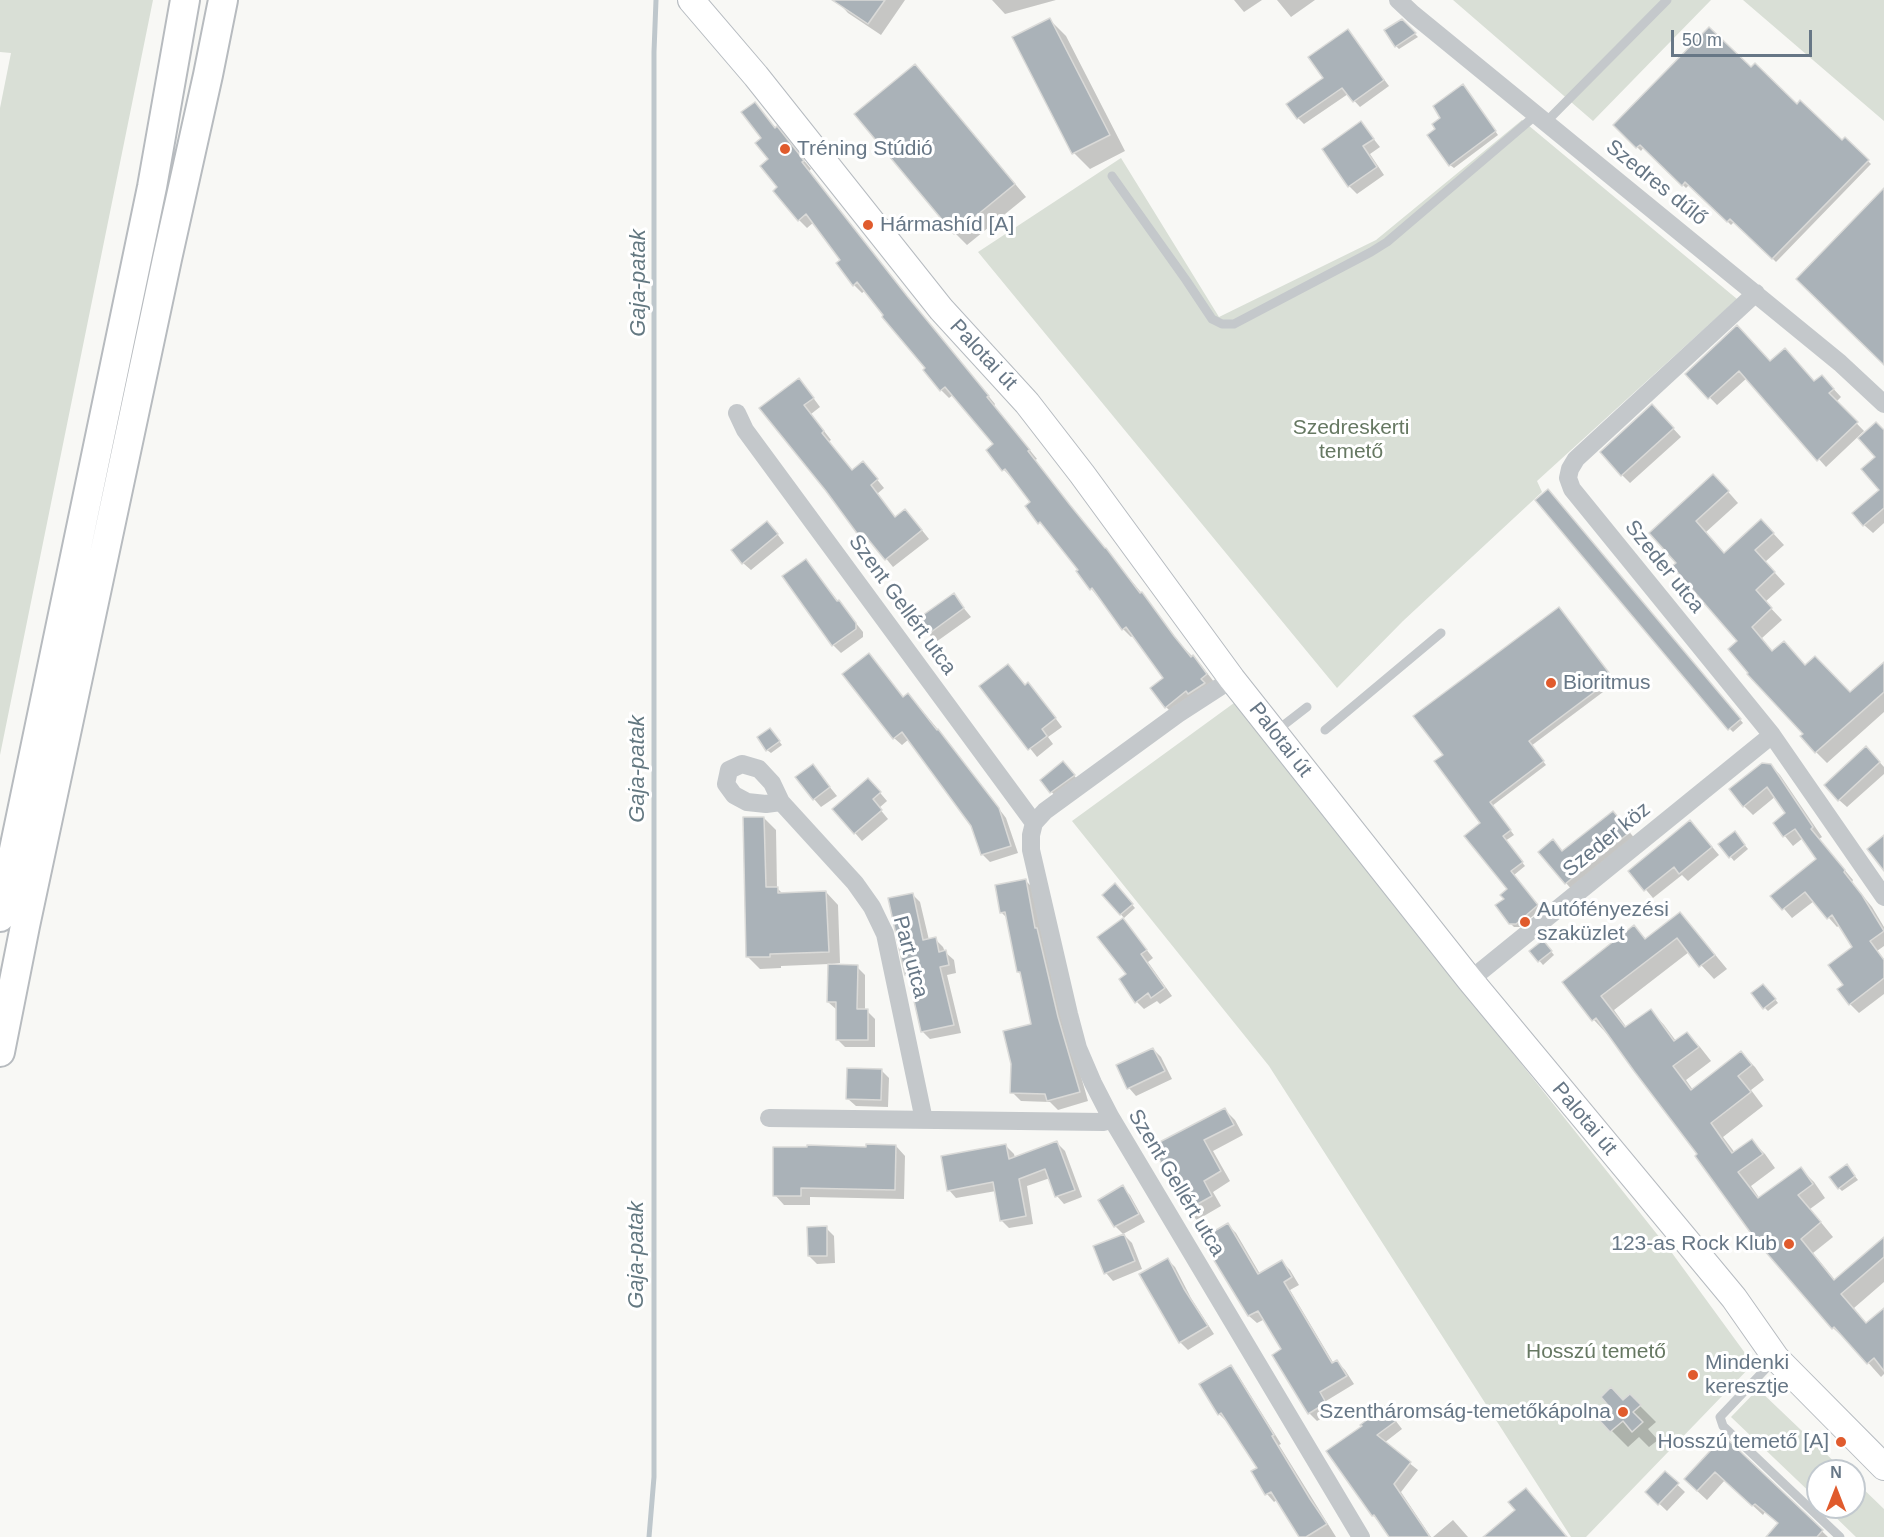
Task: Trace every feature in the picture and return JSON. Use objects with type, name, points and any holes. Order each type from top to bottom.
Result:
[{"type":"main road","points":[[0,916],[150,198],[185,0]]},
{"type":"main road","points":[[0,1052],[223,0]]},
{"type":"main road","name":"Palotai út","points":[[700,3],[941,309],[1027,404],[1082,474],[1232,679],[1470,980],[1734,1298],[1776,1358],[1884,1467]]},
{"type":"street","name":"Szedres dűlő","points":[[1398,0],[1840,363],[1884,404]]},
{"type":"street","name":"Szeder utca","points":[[1755,293],[1576,459],[1570,468],[1568,478],[1572,489],[1772,735],[1884,897]]},
{"type":"street","name":"Szent Gellért utca","points":[[737,412],[745,430],[1034,823],[1031,850],[1078,1048],[1110,1116],[1361,1537]]},
{"type":"street","points":[[1034,823],[1045,811],[1150,734],[1232,679]]},
{"type":"street","name":"Szeder köz","points":[[1470,980],[1772,735]]},
{"type":"street","name":"Part utca","points":[[781,802],[855,884],[872,907],[885,934],[924,1120]]},
{"type":"street","points":[[769,1118],[1104,1122],[1110,1116]]},
{"type":"lane","points":[[1112,176],[1212,319],[1222,324],[1234,324],[1387,242],[1541,118],[1667,0]]},
{"type":"lane","points":[[1325,730],[1441,633]]},
{"type":"lane","points":[[1275,733],[1307,707]]},
{"type":"lane","points":[[1776,1358],[1720,1417],[1723,1426],[1840,1537]]},
{"type":"green space","points":[[0,0],[153,0],[0,755],[0,108],[11,53],[0,52]]},
{"type":"green space","points":[[1453,0],[1711,0],[1593,121]]},
{"type":"green space","points":[[1743,0],[1884,0],[1884,121]]},
{"type":"green space","name":"Szedreskerti temető","points":[[1522,120],[1737,299],[1537,481],[1542,492],[1403,621],[1337,688],[978,252],[1121,158],[1219,317],[1376,240]]},
{"type":"green space","name":"Hosszú temető","points":[[1234,703],[1672,1253],[1753,1364],[1586,1537],[1571,1537],[1269,1066],[1072,821]]},
{"type":"green space","points":[[1758,1389],[1831,1459],[1806,1459],[1806,1489],[1731,1417]]},
{"type":"green space","points":[[1866,1492],[1884,1509],[1884,1537],[1856,1537],[1837,1519],[1866,1519]]},
{"type":"building","points":[[832,0],[885,0],[868,24]]},
{"type":"building","points":[[1050,18],[1110,135],[1072,154],[1012,37]]},
{"type":"building","points":[[1402,19],[1416,33],[1395,47],[1384,30]]},
{"type":"building","points":[[1709,27],[1751,67],[1755,63],[1797,104],[1800,100],[1842,140],[1845,137],[1869,160],[1772,259],[1730,219],[1727,222],[1685,182],[1682,186],[1640,145],[1636,148],[1613,125]]},
{"type":"building","points":[[1348,29],[1384,80],[1353,102],[1342,88],[1297,119],[1286,104],[1323,78],[1308,57]]},
{"type":"building","points":[[915,64],[1015,184],[954,234],[854,114]]},
{"type":"building","points":[[1463,84],[1496,131],[1449,166],[1427,135],[1435,129],[1432,124],[1440,118],[1433,106]]},
{"type":"building","points":[[755,102],[775,128],[777,126],[804,161],[802,162],[907,296],[989,396],[987,397],[1070,505],[1140,593],[1142,592],[1191,657],[1193,655],[1207,674],[1201,679],[1205,683],[1188,694],[1186,691],[1165,708],[1150,688],[1163,678],[1126,627],[1122,630],[1040,522],[1038,524],[1025,506],[1030,502],[1005,469],[1002,471],[986,450],[993,444],[945,387],[940,391],[923,370],[925,368],[882,317],[883,315],[857,282],[853,286],[836,263],[840,260],[806,214],[798,221],[773,191],[777,187],[760,166],[768,159],[755,143],[761,138],[741,112]]},
{"type":"building","points":[[1361,121],[1374,139],[1363,146],[1377,167],[1348,187],[1322,149]]},
{"type":"building","points":[[1884,188],[1884,365],[1796,279]]},
{"type":"building","points":[[1737,325],[1770,361],[1785,348],[1814,381],[1822,375],[1834,389],[1829,393],[1858,422],[1817,461],[1739,371],[1708,399],[1685,374]]},
{"type":"building","points":[[799,378],[814,398],[804,405],[824,431],[822,433],[852,470],[863,461],[878,479],[871,485],[895,517],[905,509],[922,530],[885,560],[863,533],[859,536],[759,408]]},
{"type":"building","points":[[1652,404],[1674,428],[1621,476],[1600,452]]},
{"type":"building","points":[[1876,422],[1884,430],[1884,508],[1863,526],[1852,513],[1879,490],[1861,469],[1875,457],[1858,438]]},
{"type":"building","points":[[1713,474],[1729,491],[1696,521],[1724,553],[1761,519],[1774,533],[1755,550],[1775,572],[1756,590],[1772,608],[1752,627],[1772,651],[1784,641],[1805,665],[1815,656],[1850,692],[1884,662],[1884,692],[1815,753],[1800,736],[1803,734],[1747,674],[1728,649],[1737,641],[1672,566],[1676,563],[1649,533]]},
{"type":"building","points":[[1548,489],[1741,719],[1728,730],[1535,500]]},
{"type":"building","points":[[767,521],[778,534],[742,564],[731,550]]},
{"type":"building","points":[[806,559],[856,623],[856,629],[832,646],[782,576]]},
{"type":"building","points":[[954,593],[964,608],[927,635],[916,620]]},
{"type":"building","points":[[1559,607],[1613,678],[1529,741],[1544,761],[1490,802],[1511,830],[1503,836],[1523,862],[1511,871],[1538,905],[1516,924],[1509,924],[1495,905],[1504,899],[1500,895],[1507,889],[1464,836],[1480,823],[1434,761],[1443,755],[1413,716]]},
{"type":"building","points":[[869,653],[903,697],[908,693],[999,808],[1011,846],[981,855],[971,826],[902,732],[893,739],[842,674]]},
{"type":"building","points":[[1008,664],[1025,685],[1028,682],[1056,718],[1042,729],[1047,736],[1028,750],[979,686]]},
{"type":"building","points":[[770,728],[780,741],[766,751],[757,737]]},
{"type":"building","points":[[1866,746],[1880,762],[1838,801],[1824,785]]},
{"type":"building","points":[[1063,761],[1075,775],[1050,793],[1040,780]]},
{"type":"building","points":[[1762,763],[1771,764],[1813,827],[1811,829],[1845,870],[1844,872],[1862,895],[1884,931],[1870,941],[1884,960],[1884,978],[1849,1005],[1837,989],[1843,985],[1828,965],[1852,947],[1832,915],[1827,919],[1805,892],[1782,910],[1770,896],[1816,859],[1795,829],[1783,837],[1773,823],[1785,813],[1767,787],[1743,807],[1729,789]]},
{"type":"building","points":[[813,764],[830,787],[813,800],[795,777]]},
{"type":"building","points":[[868,778],[881,792],[873,799],[882,810],[854,834],[832,809]]},
{"type":"building","points":[[1613,811],[1630,832],[1565,884],[1538,852],[1553,839],[1562,851]]},
{"type":"building","points":[[743,817],[764,817],[766,887],[778,887],[778,893],[826,891],[829,952],[746,957]]},
{"type":"building","points":[[1690,820],[1712,847],[1679,874],[1674,867],[1644,891],[1628,871]]},
{"type":"building","points":[[1735,831],[1745,845],[1729,858],[1718,844]]},
{"type":"building","points":[[1884,835],[1884,871],[1867,849]]},
{"type":"building","points":[[1026,879],[1035,928],[1037,928],[1058,1017],[1080,1092],[1047,1101],[1045,1094],[1010,1093],[1011,1064],[1003,1031],[1031,1024],[1020,972],[1017,972],[1005,912],[1000,913],[995,885]]},
{"type":"building","points":[[1115,883],[1133,904],[1120,915],[1102,895]]},
{"type":"building","points":[[913,893],[923,940],[936,937],[939,952],[946,950],[949,965],[940,967],[954,1025],[921,1032],[908,974],[905,975],[888,898]]},
{"type":"building","points":[[1680,912],[1715,955],[1699,967],[1677,938],[1601,996],[1625,1027],[1651,1009],[1674,1041],[1687,1032],[1699,1047],[1673,1066],[1691,1090],[1741,1051],[1752,1065],[1738,1076],[1751,1092],[1711,1123],[1732,1153],[1752,1139],[1763,1154],[1738,1172],[1758,1198],[1801,1167],[1813,1184],[1798,1195],[1821,1222],[1801,1239],[1834,1280],[1884,1237],[1884,1257],[1841,1294],[1866,1323],[1884,1308],[1884,1371],[1874,1358],[1867,1364],[1834,1327],[1832,1329],[1758,1243],[1695,1156],[1697,1154],[1596,1018],[1592,1021],[1562,982],[1634,925],[1645,939]]},
{"type":"building","points":[[1123,918],[1147,950],[1141,954],[1165,988],[1151,998],[1148,993],[1135,1003],[1119,979],[1126,974],[1097,937]]},
{"type":"building","points":[[1543,940],[1552,951],[1538,962],[1529,951]]},
{"type":"building","points":[[828,964],[858,965],[857,1009],[868,1009],[868,1040],[836,1040],[836,1002],[827,1002]]},
{"type":"building","points":[[1763,984],[1776,999],[1763,1009],[1751,993]]},
{"type":"building","points":[[1153,1048],[1165,1071],[1127,1089],[1116,1065]]},
{"type":"building","points":[[847,1068],[882,1069],[881,1100],[846,1099]]},
{"type":"building","points":[[1225,1108],[1234,1125],[1204,1140],[1221,1171],[1204,1181],[1212,1196],[1185,1211],[1168,1182],[1171,1181],[1152,1146]]},
{"type":"building","points":[[1057,1141],[1075,1190],[1055,1197],[1045,1169],[1019,1179],[1026,1216],[1000,1221],[993,1182],[947,1191],[941,1156],[1006,1144],[1009,1159]]},
{"type":"building","points":[[866,1144],[896,1145],[895,1190],[801,1188],[801,1196],[773,1196],[773,1147],[807,1147],[807,1145],[866,1147]]},
{"type":"building","points":[[1847,1164],[1855,1176],[1838,1189],[1829,1177]]},
{"type":"building","points":[[1123,1185],[1139,1214],[1114,1227],[1098,1200]]},
{"type":"building","points":[[1228,1223],[1258,1274],[1282,1260],[1292,1277],[1284,1282],[1332,1363],[1337,1360],[1347,1376],[1320,1392],[1326,1403],[1308,1414],[1272,1355],[1281,1349],[1258,1311],[1248,1316],[1201,1239]]},
{"type":"building","points":[[827,1226],[827,1256],[808,1256],[807,1227]]},
{"type":"building","points":[[1124,1234],[1135,1261],[1104,1274],[1093,1246]]},
{"type":"building","points":[[1168,1258],[1184,1289],[1208,1326],[1179,1343],[1139,1274]]},
{"type":"building","points":[[1231,1365],[1327,1524],[1306,1537],[1299,1537],[1271,1492],[1265,1495],[1251,1471],[1257,1468],[1221,1413],[1218,1415],[1199,1384]]},
{"type":"building","name":"Szentháromság-temetőkápolna","points":[[1611,1387],[1623,1400],[1630,1394],[1641,1405],[1633,1412],[1643,1422],[1632,1432],[1623,1421],[1610,1432],[1600,1421],[1612,1410],[1601,1397]]},
{"type":"building","points":[[1385,1406],[1396,1421],[1377,1435],[1411,1462],[1394,1484],[1430,1537],[1389,1537],[1326,1451],[1362,1426],[1360,1425]]},
{"type":"building","points":[[1724,1436],[1806,1514],[1806,1519],[1811,1519],[1823,1530],[1817,1537],[1766,1537],[1778,1523],[1755,1504],[1752,1506],[1715,1472],[1697,1491],[1684,1479]]},
{"type":"building","points":[[1665,1471],[1679,1483],[1658,1505],[1645,1492]]},
{"type":"building","points":[[1526,1488],[1567,1537],[1483,1537],[1515,1510],[1508,1502]]},
{"type":"waterway","name":"Gaja-patak","points":[[649,1537],[654,1477],[654,52],[656,0]]},
{"type":"place","name":"Tréning Stúdió","points":[[785,149]]},
{"type":"place","name":"Hármashíd [A]","points":[[868,225]]},
{"type":"place","name":"Bioritmus","points":[[1551,683]]},
{"type":"place","name":"Autófényezési szaküzlet","points":[[1525,922]]},
{"type":"place","name":"123-as Rock Klub","points":[[1789,1244]]},
{"type":"place","name":"Mindenki keresztje","points":[[1693,1375]]},
{"type":"place","name":"Szentháromság-temetőkápolna","points":[[1623,1412]]},
{"type":"place","name":"Hosszú temető [A]","points":[[1841,1442]]}]
